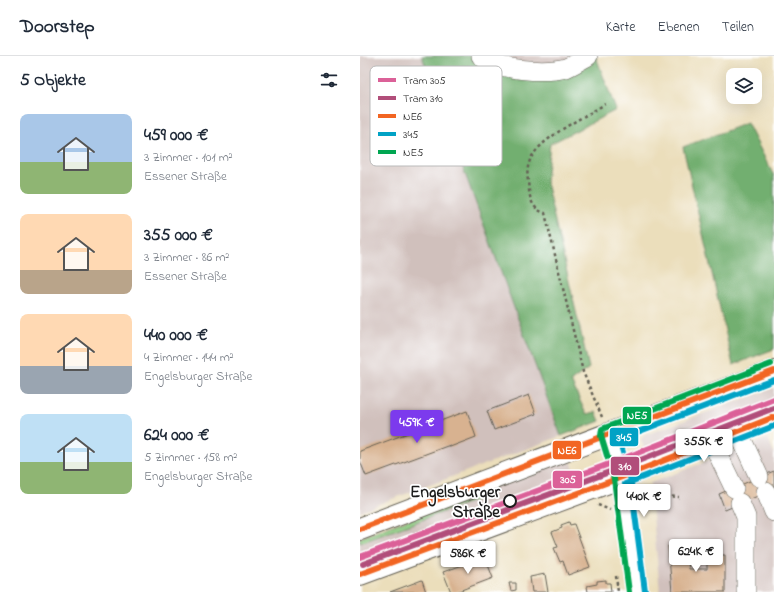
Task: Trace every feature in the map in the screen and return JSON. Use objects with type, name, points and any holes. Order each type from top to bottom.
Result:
[{"type":"main road","points":[[360,529],[774,370]]},
{"type":"main road","points":[[360,574],[622,477],[774,417]]},
{"type":"street","points":[[481,56],[485,60],[507,67],[538,71],[566,68],[588,56]]},
{"type":"street","points":[[738,432],[774,512]]},
{"type":"street","points":[[609,434],[622,477],[637,592]]},
{"type":"street","points":[[712,442],[746,517],[746,592]]},
{"type":"path","points":[[605,104],[548,140],[534,153],[529,161],[527,171],[529,194],[534,207],[545,213],[583,372],[609,434]]},
{"type":"path","points":[[646,494],[679,497]]},
{"type":"shaded area","points":[[360,56],[422,56],[426,66],[370,66],[370,166],[462,166],[561,436],[360,511]]},
{"type":"shaded area","points":[[476,56],[598,56],[567,72]]},
{"type":"shaded area","points":[[774,388],[774,409],[648,455],[646,454],[641,439],[645,435]]},
{"type":"shaded area","points":[[768,438],[774,453],[774,592],[660,592],[650,483]]},
{"type":"shaded area","points":[[570,458],[579,484],[485,519],[483,514],[360,560],[360,543],[478,499],[476,493]]},
{"type":"green space","points":[[422,56],[476,56],[498,66],[426,66]]},
{"type":"green space","points":[[596,57],[616,110],[550,144],[546,182],[589,368],[571,381],[586,414],[596,412],[600,421],[561,436],[462,166],[502,166],[502,68],[507,70]]},
{"type":"green space","points":[[747,123],[774,176],[774,349],[733,365],[683,147]]},
{"type":"green space","points":[[476,493],[478,499],[360,543],[360,538]]},
{"type":"green space","points":[[483,513],[485,519],[360,566],[360,560]]},
{"type":"building","points":[[529,395],[536,414],[494,430],[487,411]]},
{"type":"building","points":[[467,411],[476,437],[366,476],[360,461],[360,451]]},
{"type":"building","points":[[774,471],[774,489],[725,510],[719,494]]},
{"type":"building","points":[[569,522],[570,525],[574,524],[590,567],[568,575],[563,561],[560,562],[554,548],[558,547],[552,532],[562,528],[561,525]]},
{"type":"building","points":[[686,544],[689,569],[707,569],[707,555],[725,555],[725,592],[672,592],[668,546]]},
{"type":"building","points":[[485,557],[493,578],[456,592],[451,592],[443,572]]},
{"type":"building","points":[[545,574],[548,592],[532,592],[530,577]]},
{"type":"building","points":[[422,580],[426,592],[390,592]]},
{"type":"building","points":[[606,580],[606,583],[610,583],[611,592],[588,592],[587,586],[597,584],[597,581]]},
{"type":"building","points":[[509,583],[516,583],[516,590],[511,591]]},
{"type":"tram line","name":"305","points":[[360,557],[617,461],[774,399]]},
{"type":"tram line","name":"310","points":[[363,564],[620,468],[774,408]]},
{"type":"transit line","name":"NE5","points":[[629,592],[614,479],[601,436],[602,429],[771,364]]},
{"type":"transit line","name":"NE6","points":[[360,529],[774,371]]},
{"type":"transit line","name":"345","points":[[645,591],[630,476],[619,439],[774,380]]},
{"type":"transit line","name":"NE6","points":[[360,574],[622,477],[774,417]]},
{"type":"transit line","name":"345","points":[[625,484],[774,426]]},
{"type":"place","name":"Engelsburger Straße","points":[[510,501]]}]
